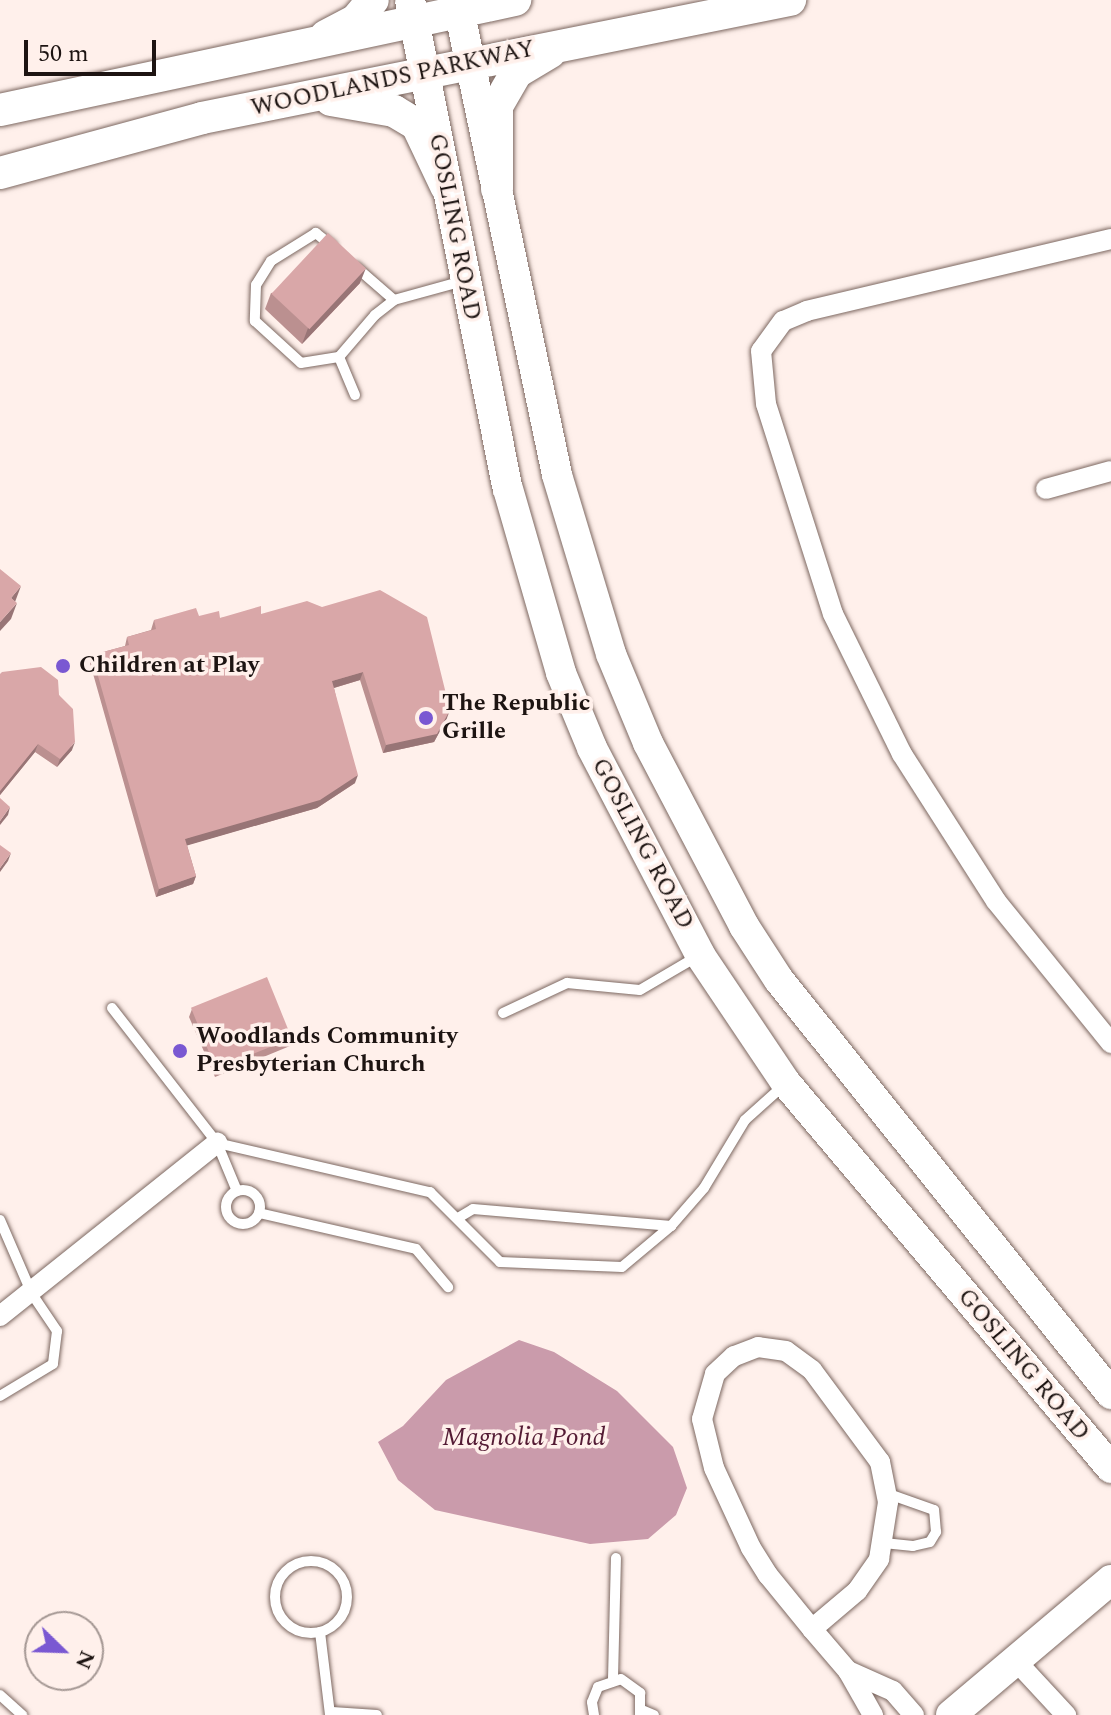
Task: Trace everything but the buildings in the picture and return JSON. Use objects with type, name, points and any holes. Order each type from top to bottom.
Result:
[{"type":"main road","points":[[305,46],[356,20],[373,0]]},
{"type":"main road","name":"WOODLANDS PARKWAY","points":[[0,110],[305,46],[413,11],[515,0]]},
{"type":"main road","name":"WOODLANDS PARKWAY","points":[[0,173],[300,98],[575,40],[790,0]]},
{"type":"main road","name":"GOSLING ROAD","points":[[459,6],[557,475],[611,654],[648,743],[744,926],[829,1049],[1111,1394]]},
{"type":"main road","name":"GOSLING ROAD","points":[[413,11],[508,489],[561,673],[592,748],[700,955],[786,1083],[1111,1468]]},
{"type":"main road","points":[[497,189],[497,106],[506,88],[517,72],[575,40]]},
{"type":"main road","points":[[300,98],[365,104],[402,114],[432,147],[446,186]]},
{"type":"main road","points":[[482,367],[532,360]]},
{"type":"main road","points":[[951,1715],[1111,1580]]},
{"type":"street","points":[[1111,239],[807,311],[783,321],[761,351],[766,404],[799,517],[833,614],[894,740],[996,901],[1111,1043]]},
{"type":"street","points":[[1046,489],[1111,471]]},
{"type":"street","points":[[0,1316],[32,1294],[217,1143]]},
{"type":"street","points":[[812,1629],[857,1591],[884,1543],[886,1493],[880,1462],[862,1432],[812,1370],[786,1351],[758,1347],[734,1356],[715,1374],[702,1419],[723,1493],[751,1548],[812,1629],[848,1671],[873,1715]]},
{"type":"street","points":[[1016,1661],[1066,1715]]},
{"type":"street","points":[[848,1671],[893,1691],[914,1715]]},
{"type":"lane","points":[[338,252],[316,233],[271,261],[256,285],[255,321],[301,363],[339,357],[394,300],[465,281]]},
{"type":"lane","points":[[349,262],[394,300]]},
{"type":"lane","points":[[339,357],[355,395]]},
{"type":"lane","points":[[503,1013],[567,983],[640,990],[700,955]]},
{"type":"lane","points":[[112,1008],[217,1143],[237,1191]]},
{"type":"lane","points":[[217,1143],[430,1192],[500,1262],[622,1267],[671,1226],[704,1188],[745,1120],[786,1083]]},
{"type":"lane","points":[[237,1191],[253,1193],[259,1213]]},
{"type":"lane","points":[[237,1191],[226,1204],[231,1220],[247,1224],[259,1213]]},
{"type":"lane","points":[[458,1218],[473,1209],[671,1226]]},
{"type":"lane","points":[[259,1213],[416,1249],[448,1287]]},
{"type":"lane","points":[[0,1220],[3,1240],[32,1294],[57,1331],[53,1364],[0,1396]]},
{"type":"lane","points":[[884,1543],[913,1546],[930,1542],[936,1532],[934,1510],[886,1493]]},
{"type":"lane","points":[[613,1679],[616,1558]]},
{"type":"lane","points":[[322,1562],[345,1586],[339,1619],[320,1632],[308,1633],[286,1623],[275,1601],[280,1578],[299,1563],[322,1562]]},
{"type":"lane","points":[[320,1632],[331,1714],[377,1715]]},
{"type":"lane","points":[[589,1713],[598,1687],[613,1679],[635,1687],[641,1712],[654,1715]]},
{"type":"lane","points":[[0,1695],[22,1715]]},
{"type":"water","name":"Magnolia Pond","points":[[519,1340],[554,1352],[617,1391],[673,1447],[687,1488],[676,1515],[648,1539],[590,1544],[435,1510],[398,1480],[378,1442],[403,1426],[446,1380]]},
{"type":"place","name":"Children at Play","points":[[63,666]]},
{"type":"place","name":"The Republic Grille","points":[[426,718]]},
{"type":"place","name":"Woodlands Community Presbyterian Church","points":[[180,1051]]}]
